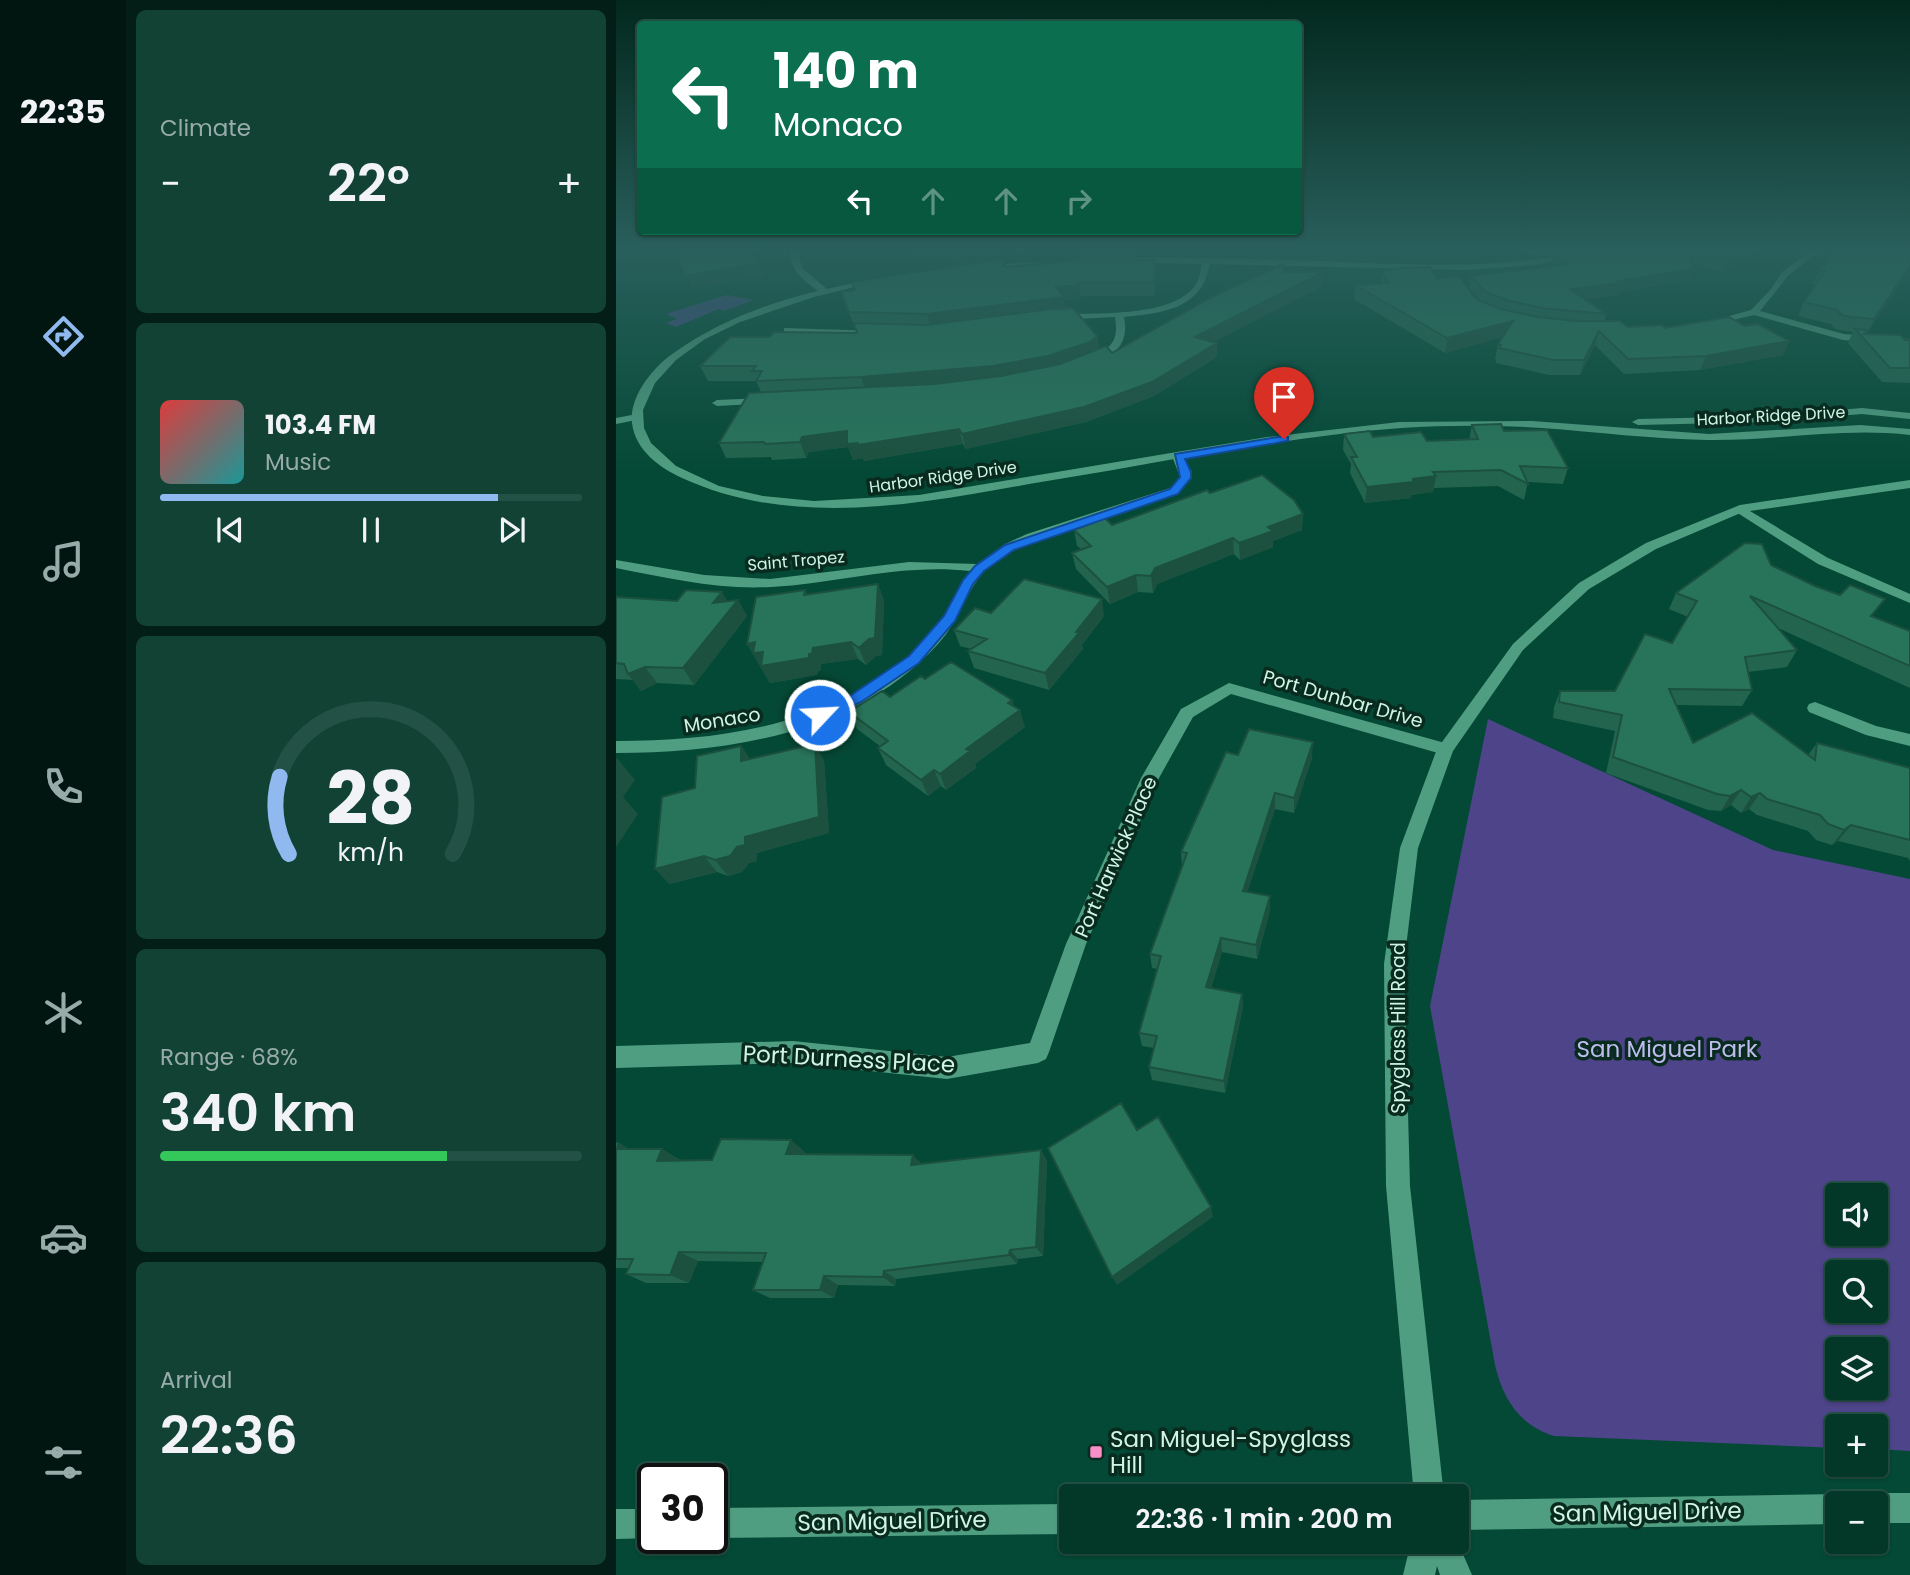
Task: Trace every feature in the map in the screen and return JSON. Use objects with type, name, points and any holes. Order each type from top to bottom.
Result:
[{"type":"street","points":[[616,421],[637,417],[642,396],[654,377],[694,343],[733,324]]},
{"type":"street","points":[[1081,366],[1105,355],[1121,340],[1121,324]]},
{"type":"street","points":[[1703,325],[1709,324]]},
{"type":"street","points":[[1795,324],[1843,337],[1910,342]]},
{"type":"street","points":[[787,330],[894,334]]},
{"type":"street","points":[[717,403],[777,400]]},
{"type":"street","points":[[1871,411],[1882,429]]},
{"type":"street","name":"Harbor Ridge Drive","points":[[1550,425],[1585,421],[1671,423],[1767,419],[1871,411],[1910,416]]},
{"type":"street","name":"Harbor Ridge Drive","points":[[637,417],[639,434],[650,452],[687,478],[732,493],[805,503],[906,500],[1388,425],[1550,425],[1713,437],[1843,428],[1910,432]]},
{"type":"street","name":"Monaco","points":[[616,747],[701,746],[742,739],[820,715],[856,698],[887,680],[934,639],[950,618],[967,582],[979,568],[1009,548],[1030,539],[1174,491],[1186,478],[1178,456]]},
{"type":"street","name":"Spyglass Hill Road","points":[[1428,1484],[1398,1186],[1394,964],[1409,848],[1445,749],[1518,647],[1584,586],[1651,546],[1741,509],[1910,484]]},
{"type":"street","points":[[1741,509],[1823,561],[1910,598]]},
{"type":"street","name":"Saint Tropez","points":[[616,564],[700,579],[755,584],[932,564],[979,568]]},
{"type":"street","name":"Port Dunbar Drive","points":[[1229,688],[1445,749]]},
{"type":"street","name":"Port Harwick Place","points":[[1038,1052],[1082,931],[1150,778],[1187,713],[1229,688]]},
{"type":"street","points":[[1815,708],[1872,731],[1910,740]]},
{"type":"street","name":"Port Durness Place","points":[[616,1057],[793,1052],[947,1068],[1038,1052]]},
{"type":"street","points":[[1888,1508],[1910,1508]]},
{"type":"street","name":"San Miguel Drive","points":[[1469,1515],[1825,1509]]},
{"type":"street","name":"San Miguel Drive","points":[[728,1523],[1059,1519]]},
{"type":"street","points":[[616,1524],[637,1524]]},
{"type":"street","points":[[1419,1575],[1423,1554]]},
{"type":"street","points":[[1447,1554],[1456,1575]]},
{"type":"green space","name":"San Miguel Park","points":[[1488,719],[1773,850],[1910,879],[1910,1451],[1888,1450],[1888,1414],[1825,1414],[1825,1447],[1554,1436],[1531,1425],[1514,1409],[1503,1389],[1495,1365],[1430,1006]]},
{"type":"building","points":[[854,324],[1086,324],[1097,336],[1090,342],[1048,356],[993,366],[861,377],[756,381],[762,371],[752,371],[756,366],[700,366],[730,337],[770,337],[774,332],[857,333]]},
{"type":"building","points":[[1165,324],[1222,324],[1195,337],[1217,343],[1152,382],[1084,407],[962,434],[959,429],[858,445],[847,444],[847,431],[802,437],[800,442],[719,443],[749,393],[934,384],[1001,376],[1060,364],[1106,346],[1112,353]]},
{"type":"building","points":[[1422,324],[1503,324],[1447,338]]},
{"type":"building","points":[[1511,324],[1623,324],[1628,327],[1662,325],[1665,328],[1691,324],[1758,324],[1789,341],[1706,356],[1628,359],[1599,331],[1584,360],[1553,360],[1499,348],[1501,345],[1498,344]]},
{"type":"building","points":[[1855,329],[1867,330],[1864,334],[1900,335],[1905,340],[1910,340],[1910,368],[1890,368]]},
{"type":"building","points":[[1501,424],[1504,431],[1547,430],[1568,468],[1520,466],[1528,484],[1501,470],[1433,472],[1436,476],[1413,479],[1413,482],[1367,487],[1351,457],[1357,457],[1344,434],[1370,431],[1373,437],[1421,432],[1427,441],[1478,439],[1472,425]]},
{"type":"building","points":[[1262,475],[1294,500],[1303,514],[1268,527],[1273,531],[1239,543],[1233,538],[1155,568],[1151,576],[1136,575],[1107,587],[1072,553],[1091,546],[1074,530],[1105,518],[1112,525],[1207,490],[1210,493]]},
{"type":"building","points":[[1745,543],[1762,544],[1771,565],[1815,586],[1840,595],[1850,585],[1885,599],[1871,616],[1910,631],[1910,666],[1750,596],[1797,650],[1745,657],[1752,690],[1669,689],[1693,743],[1752,713],[1815,760],[1817,743],[1910,768],[1910,840],[1851,825],[1844,830],[1828,824],[1820,815],[1767,799],[1760,793],[1751,797],[1741,790],[1730,796],[1717,794],[1613,757],[1622,715],[1559,702],[1560,691],[1615,691],[1645,634],[1672,643],[1697,601],[1676,593]]},
{"type":"building","points":[[1024,579],[1102,599],[1076,632],[1079,633],[1045,673],[968,651],[987,639],[954,630],[975,608],[991,613]]},
{"type":"building","points":[[878,584],[875,638],[869,639],[859,648],[851,642],[813,648],[809,658],[761,666],[763,652],[753,653],[755,642],[747,644],[756,597],[805,590],[804,595]]},
{"type":"building","points":[[686,590],[722,592],[713,603],[738,600],[683,668],[645,667],[628,674],[624,664],[616,663],[616,597],[677,601]]},
{"type":"building","points":[[951,662],[1012,700],[1008,703],[1020,710],[966,749],[970,751],[940,774],[934,770],[921,780],[878,748],[888,741],[849,712],[882,691],[890,697],[921,676],[925,679]]},
{"type":"building","points":[[1249,729],[1313,742],[1294,798],[1275,793],[1243,891],[1270,896],[1256,945],[1221,938],[1206,987],[1242,994],[1224,1081],[1149,1067],[1157,1036],[1139,1033],[1161,956],[1150,954],[1187,853],[1181,852],[1226,752],[1238,755]]},
{"type":"building","points":[[815,744],[819,817],[745,837],[745,845],[737,847],[730,856],[715,860],[704,856],[655,869],[662,797],[695,788],[697,756],[741,746],[741,761]]},
{"type":"building","points":[[1121,1103],[1137,1130],[1158,1117],[1211,1207],[1112,1277],[1048,1148]]},
{"type":"building","points":[[721,1139],[791,1140],[786,1154],[913,1155],[911,1165],[1041,1150],[1036,1247],[1010,1250],[1009,1255],[884,1271],[883,1277],[824,1276],[820,1290],[753,1290],[766,1253],[679,1252],[670,1275],[626,1274],[633,1259],[616,1259],[616,1149],[662,1149],[657,1161],[712,1160]]},
{"type":"place","name":"San Miguel-Spyglass Hill","points":[[1096,1452]]},
{"type":"route","points":[[820,715],[887,680],[914,659],[950,618],[967,582],[979,568],[1009,548],[1174,491],[1186,478],[1178,456],[1284,439]]}]
